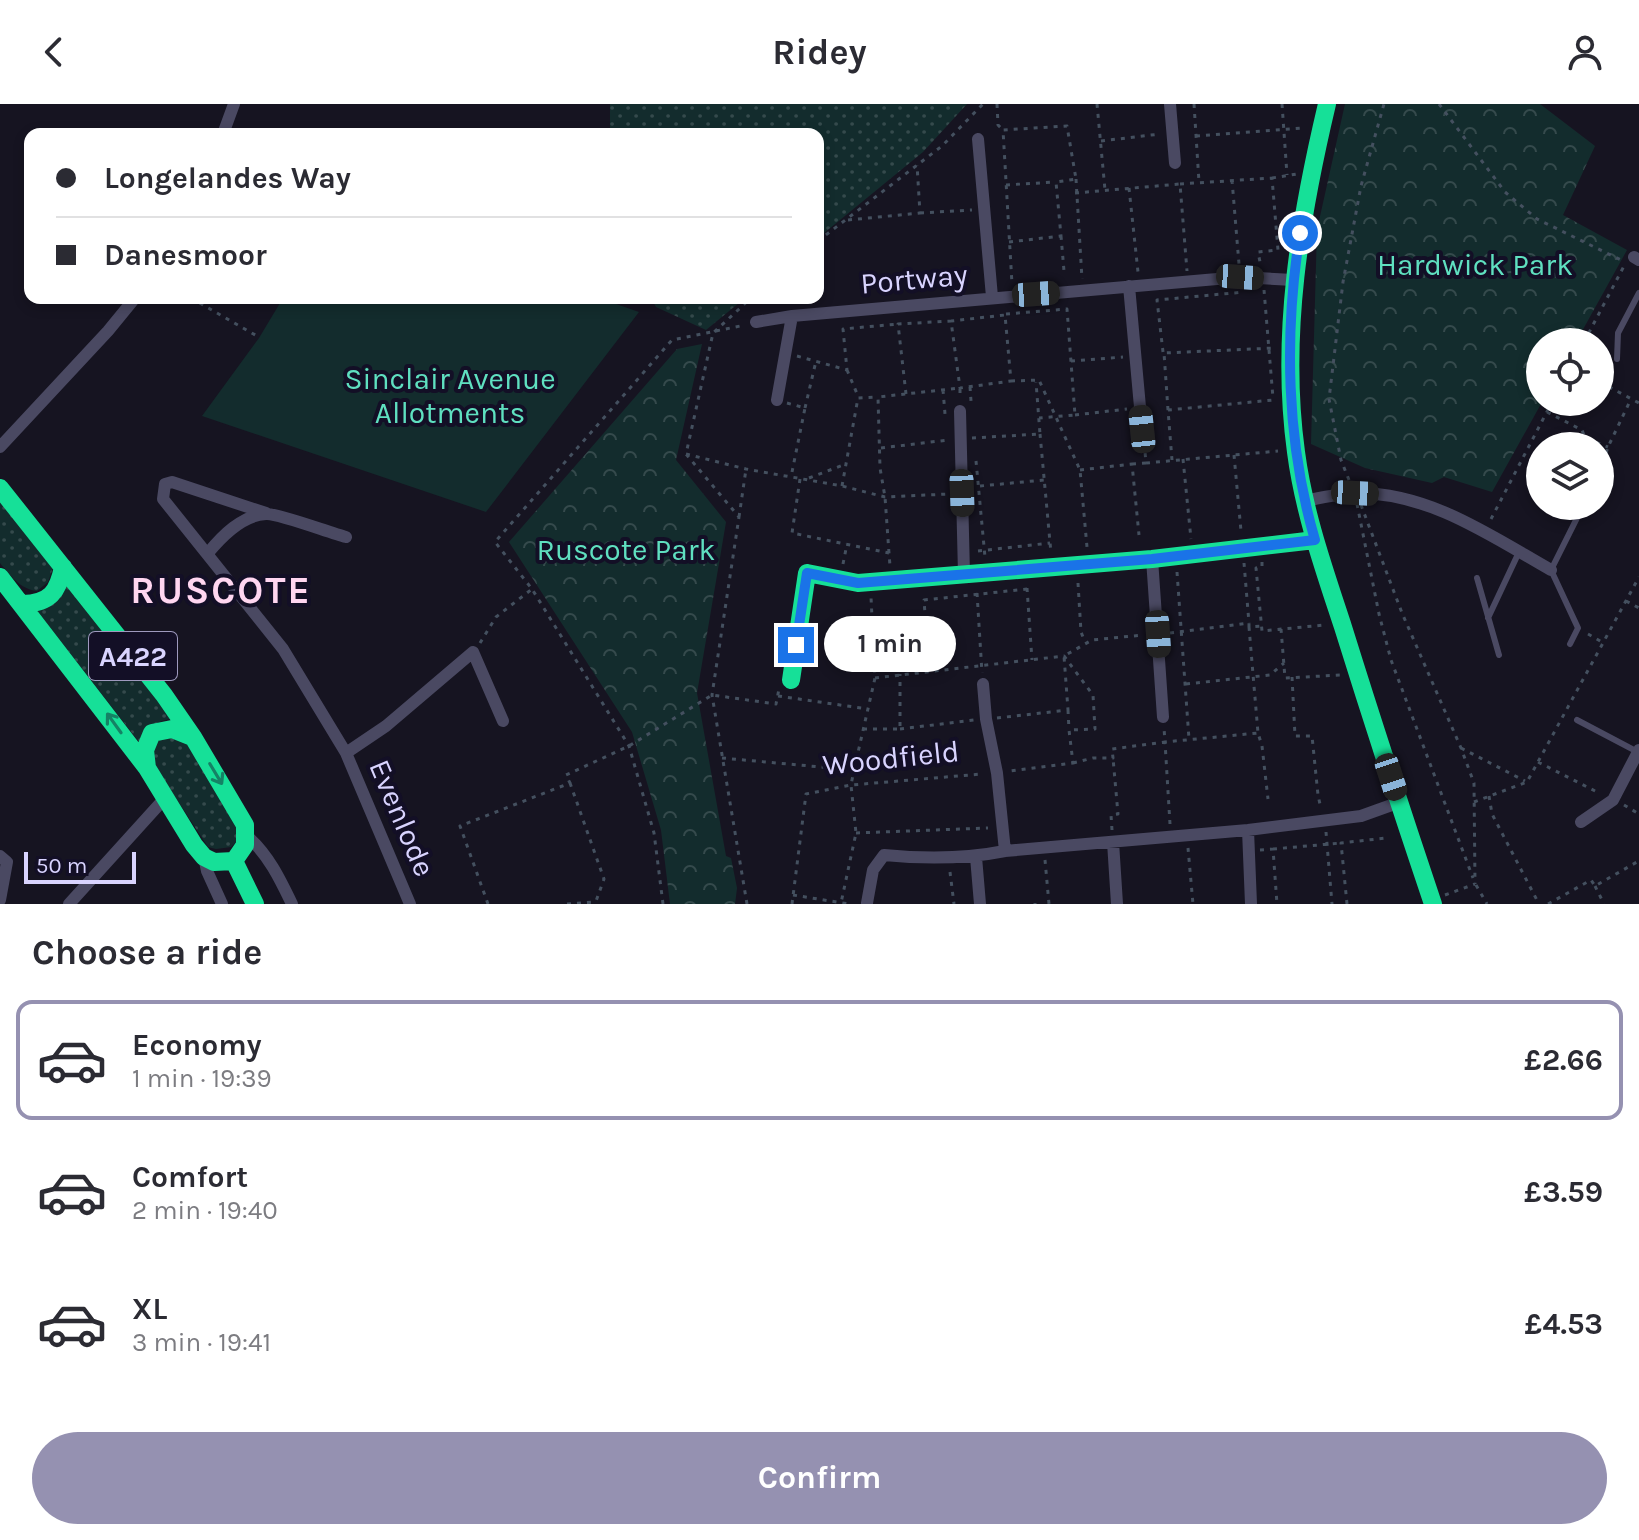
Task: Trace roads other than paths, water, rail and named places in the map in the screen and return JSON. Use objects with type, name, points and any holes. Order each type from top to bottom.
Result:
[{"type":"street","points":[[225,128],[234,104]]},
{"type":"street","points":[[1170,104],[1175,163]]},
{"type":"street","points":[[1327,104],[1304,209],[1293,280],[1290,347],[1292,409],[1303,501],[1432,902]]},
{"type":"street","name":"Portway","points":[[978,139],[992,297]]},
{"type":"street","name":"Portway","points":[[756,322],[897,306],[1188,281],[1240,277],[1293,280]]},
{"type":"street","points":[[1134,286],[1135,356],[1142,429]]},
{"type":"street","points":[[0,447],[130,304]]},
{"type":"street","points":[[777,400],[792,316]]},
{"type":"street","points":[[966,412],[962,490],[964,553],[976,573]]},
{"type":"street","name":"Evenlode","points":[[346,537],[172,482],[165,484],[163,499],[283,649],[346,753],[410,904]]},
{"type":"street","name":"A422","points":[[0,488],[164,695],[237,809],[247,836]]},
{"type":"street","points":[[1303,501],[1355,493],[1400,497],[1427,504],[1551,570]]},
{"type":"street","points":[[208,553],[224,534],[266,513]]},
{"type":"street","points":[[791,678],[807,573],[869,582],[1082,566],[1315,540]]},
{"type":"street","points":[[1152,559],[1163,717]]},
{"type":"street","points":[[23,604],[39,604],[50,599],[57,592],[63,567]]},
{"type":"street","name":"A422","points":[[0,577],[147,768],[204,857]]},
{"type":"street","name":"Evenlode","points":[[346,753],[386,726],[473,652],[503,721]]},
{"type":"street","name":"Woodfield","points":[[983,684],[1005,851]]},
{"type":"street","points":[[147,768],[143,753],[152,733],[172,729],[193,737]]},
{"type":"street","points":[[1581,822],[1613,800],[1639,751]]},
{"type":"street","points":[[69,904],[165,798]]},
{"type":"street","points":[[867,903],[873,870],[884,855],[976,857],[1005,851],[1248,830],[1361,816],[1400,802]]},
{"type":"street","points":[[1248,830],[1251,904]]},
{"type":"street","points":[[204,857],[214,862],[234,861],[241,854],[247,836],[260,848],[292,904]]},
{"type":"street","points":[[1113,842],[1117,904]]},
{"type":"street","points":[[0,856],[7,862],[0,900],[6,904]]},
{"type":"street","points":[[204,857],[222,904]]},
{"type":"street","points":[[976,857],[980,904]]},
{"type":"street","points":[[234,861],[255,904]]},
{"type":"lane","points":[[1617,359],[1618,333],[1639,293]]},
{"type":"lane","points":[[1570,644],[1578,628],[1551,570],[1576,520]]},
{"type":"lane","points":[[1488,618],[1519,552]]},
{"type":"lane","points":[[1477,578],[1499,655]]},
{"type":"lane","points":[[1577,720],[1639,751]]},
{"type":"district","name":"RUSCOTE","points":[[221,590]]},
{"type":"park label","name":"Hardwick Park","points":[[1475,265]]},
{"type":"park label","name":"Sinclair Avenue Allotments","points":[[450,396]]},
{"type":"park label","name":"Ruscote Park","points":[[626,550]]}]
